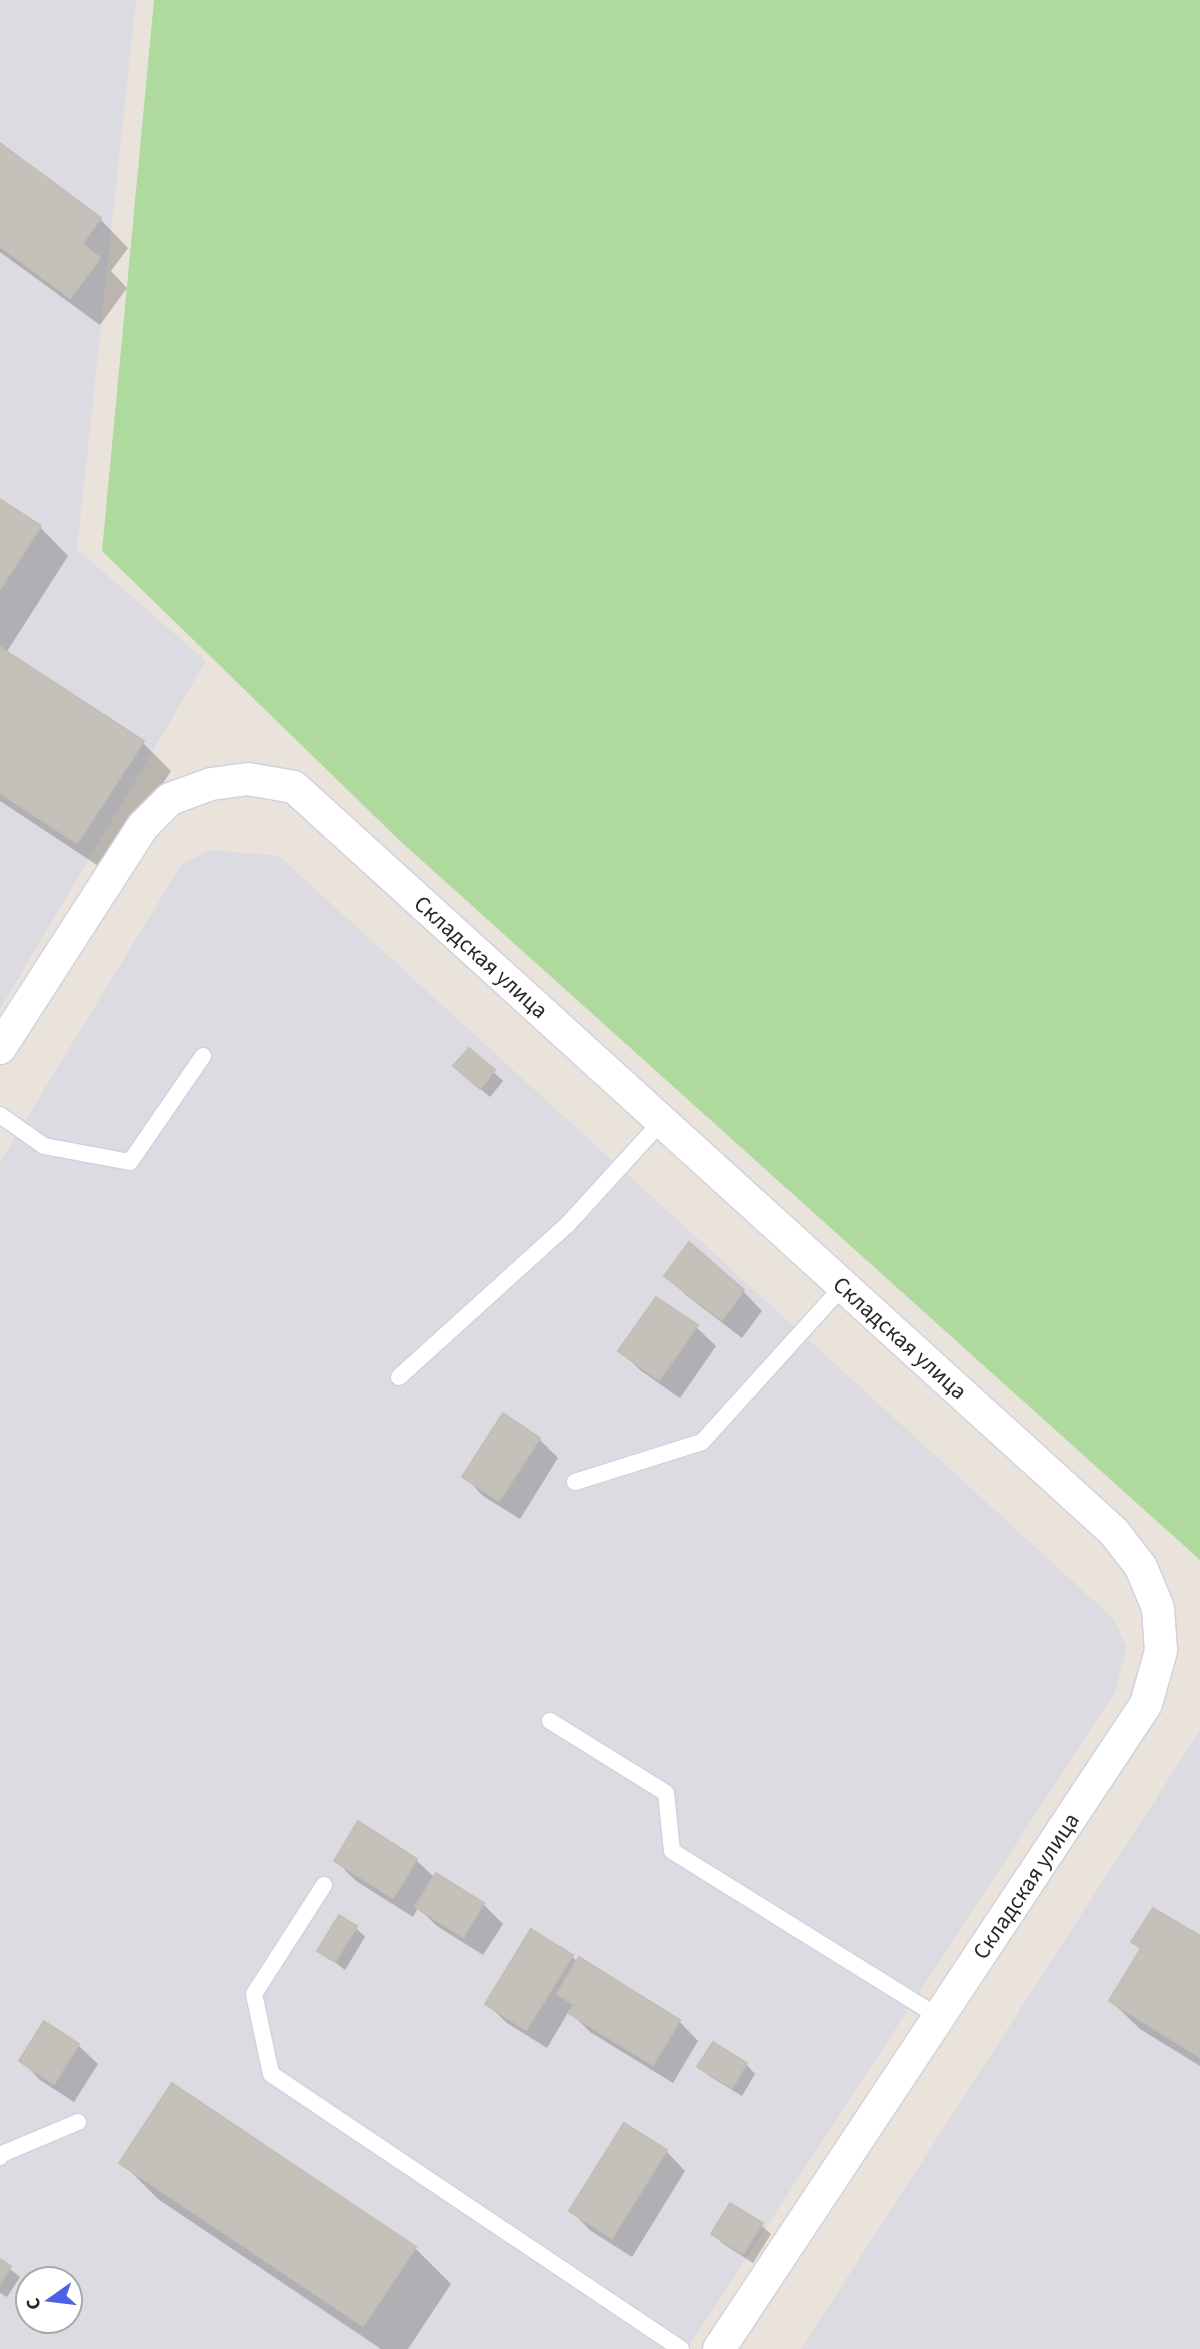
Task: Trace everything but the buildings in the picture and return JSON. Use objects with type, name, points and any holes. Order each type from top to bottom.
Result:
[{"type":"street","name":"Складская улица","points":[[0,1048],[143,826],[170,799],[211,784],[248,779],[294,787],[1114,1532],[1140,1567],[1158,1608],[1161,1651],[1146,1704],[719,2349]]},
{"type":"lane","points":[[0,1115],[44,1146],[130,1162],[204,1056]]},
{"type":"lane","points":[[400,1377],[568,1224],[662,1121]]},
{"type":"lane","points":[[575,1482],[702,1442],[843,1286]]},
{"type":"lane","points":[[550,1721],[666,1793],[672,1851],[939,2017]]},
{"type":"lane","points":[[324,1885],[254,1994],[271,2074],[681,2349]]},
{"type":"lane","points":[[0,2157],[78,2122]]},
{"type":"shaded area","points":[[0,0],[136,0],[77,549],[206,661],[0,1009]]},
{"type":"shaded area","points":[[210,850],[279,856],[1114,1619],[1127,1648],[1115,1692],[687,2349],[0,2349],[0,1162],[181,865]]},
{"type":"shaded area","points":[[1200,1730],[1200,2349],[801,2349],[1041,1977]]},
{"type":"green space","points":[[154,0],[1200,0],[1200,1560],[398,839],[102,551]]}]
